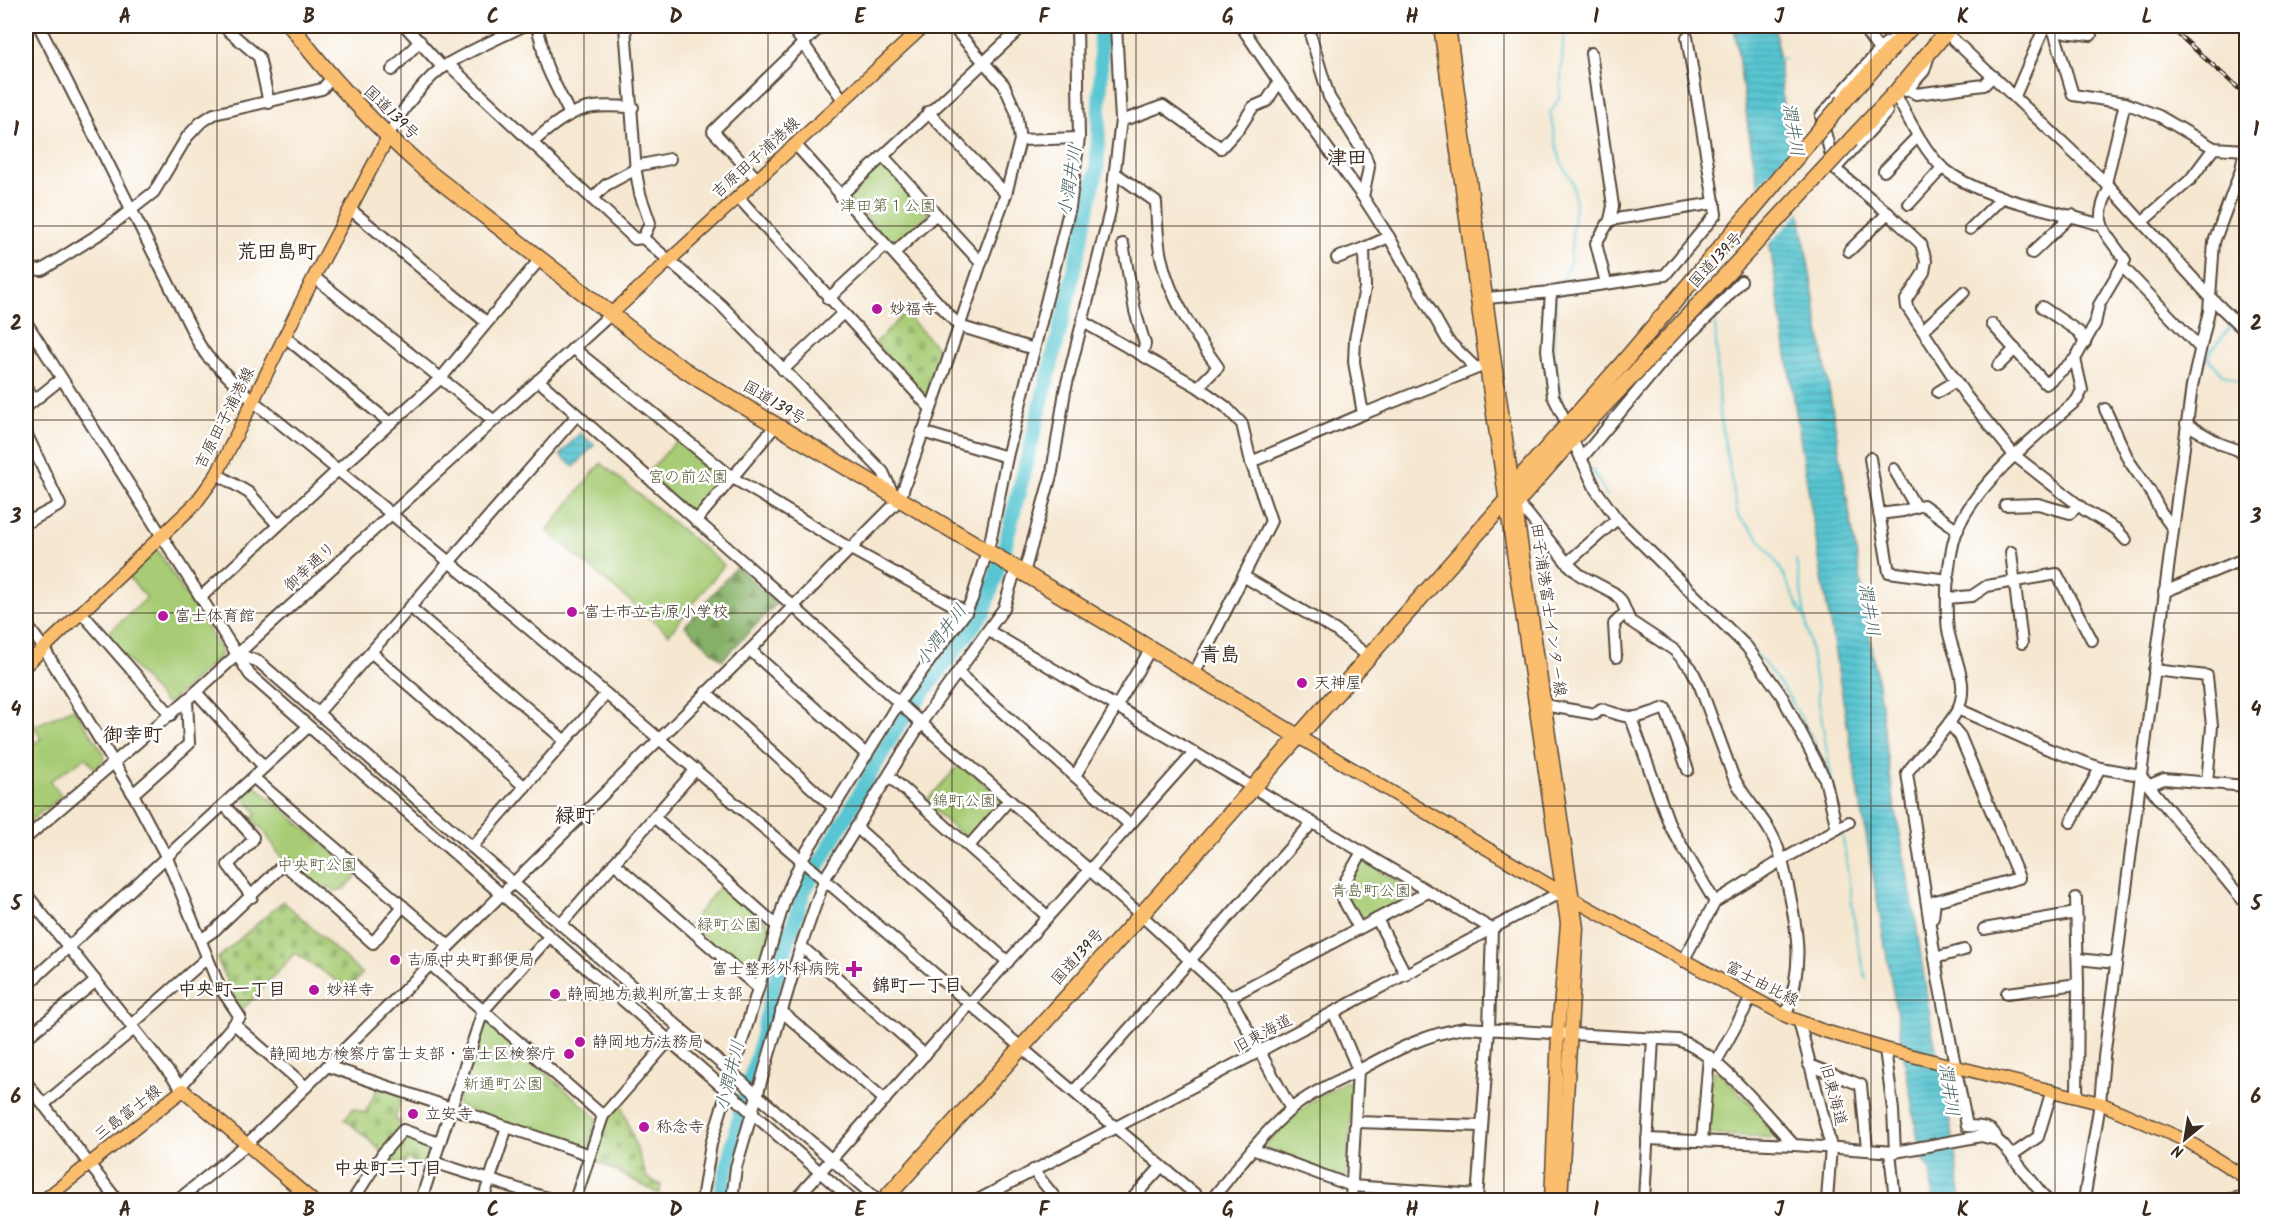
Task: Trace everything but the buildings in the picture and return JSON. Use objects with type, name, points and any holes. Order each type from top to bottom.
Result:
[{"type":"highway","name":"国道139号","points":[[291,26],[331,79],[388,137],[422,167],[671,361],[1193,676],[1297,736]]},
{"type":"highway","name":"国道139号","points":[[1511,502],[1513,486],[1635,374],[1929,54],[1942,29]]},
{"type":"highway","name":"国道139号","points":[[884,1200],[1141,915],[1297,736],[1511,502],[1570,433],[1621,365],[1844,101],[1907,31]]},
{"type":"main road","name":"吉原田子浦港線","points":[[611,314],[924,26]]},
{"type":"main road","name":"田子浦港富士インター線","points":[[1440,26],[1485,366],[1511,502],[1577,928],[1564,1033],[1551,1200]]},
{"type":"main road","name":"田子浦港富士インター線","points":[[1449,26],[1487,298],[1485,366],[1513,486]]},
{"type":"main road","name":"吉原田子浦港線","points":[[26,665],[195,504],[217,474],[314,278],[388,137]]},
{"type":"main road","name":"田子浦港富士インター線","points":[[1511,502],[1561,892],[1567,923],[1561,1200]]},
{"type":"main road","name":"富士由比線","points":[[1297,736],[1574,900],[1786,1016],[1887,1049],[2100,1103],[2189,1142],[2247,1178]]},
{"type":"main road","name":"三島富士線","points":[[44,1200],[182,1089],[312,1200]]},
{"type":"street","points":[[39,26],[199,344],[215,364],[253,401],[451,562],[1202,1200]]},
{"type":"street","points":[[224,26],[259,57],[269,103]]},
{"type":"street","points":[[405,26],[635,239],[643,238],[721,305],[883,472],[896,496]]},
{"type":"street","points":[[388,137],[395,123],[419,92],[446,66],[523,26]]},
{"type":"street","points":[[536,26],[542,39],[546,66],[562,94],[570,115]]},
{"type":"street","points":[[625,26],[636,168],[640,194],[650,223],[643,238]]},
{"type":"street","points":[[790,26],[803,41],[843,100]]},
{"type":"street","points":[[757,179],[713,131],[821,26]]},
{"type":"street","points":[[181,1200],[246,1145],[750,650],[851,549],[896,496],[930,408],[1006,194],[1020,140],[1016,112],[1004,85],[952,26]]},
{"type":"street","points":[[840,196],[1023,26]]},
{"type":"street","points":[[702,1200],[711,1144],[787,892],[802,860],[899,702],[966,612],[988,551],[1008,457],[1070,207],[1079,138],[1077,26]]},
{"type":"street","points":[[732,1200],[736,1167],[781,1011],[825,878],[921,723],[1004,608],[1052,472],[1065,391],[1102,247],[1115,173],[1121,120],[1116,26]]},
{"type":"street","points":[[1241,26],[1279,82],[1364,197],[1448,341],[1485,366]]},
{"type":"street","points":[[1862,26],[1879,51]]},
{"type":"street","points":[[2048,28],[2091,35]]},
{"type":"street","points":[[2014,96],[2048,28]]},
{"type":"street","points":[[2048,28],[2073,95],[2125,103],[2159,116],[2214,148],[2246,150]]},
{"type":"street","points":[[1942,29],[2108,185],[2210,297],[2247,332]]},
{"type":"street","points":[[1907,31],[1886,43],[1821,116],[1835,169],[1921,244],[1926,261],[1924,272],[1906,300],[1907,307],[1956,381],[2014,455],[2116,530],[2126,540]]},
{"type":"street","points":[[1311,37],[1329,97],[1365,155],[1369,167],[1364,197]]},
{"type":"street","points":[[1487,298],[1665,275],[1716,214],[1687,37]]},
{"type":"street","points":[[392,70],[420,41]]},
{"type":"street","points":[[1591,53],[1613,206],[1610,220],[1596,243],[1606,283]]},
{"type":"street","points":[[1835,169],[1927,66],[1929,54]]},
{"type":"street","points":[[1908,88],[1916,94],[1984,85],[1993,76]]},
{"type":"street","points":[[26,269],[42,270],[132,210],[154,192],[187,137],[200,123],[214,114],[322,89],[331,79]]},
{"type":"street","points":[[1121,120],[1127,120],[1163,106],[1221,148],[1240,127],[1253,107],[1267,101],[1279,82]]},
{"type":"street","points":[[1898,99],[1918,136],[1942,168],[2003,197],[2072,215],[2100,225],[2125,260],[2099,305],[2095,324],[2075,359],[2046,384],[1992,324]]},
{"type":"street","points":[[2100,225],[2101,204],[2108,185],[2125,103]]},
{"type":"street","points":[[532,143],[570,115],[592,106],[633,107]]},
{"type":"street","points":[[928,112],[1006,194]]},
{"type":"street","points":[[1884,171],[1918,136]]},
{"type":"street","points":[[1020,140],[1079,138]]},
{"type":"street","points":[[2084,1200],[2100,1103],[2186,424],[2210,297],[2214,242],[2241,170],[2247,142]]},
{"type":"street","points":[[795,144],[959,326],[1034,349]]},
{"type":"street","points":[[2143,221],[2190,180],[2214,148]]},
{"type":"street","points":[[883,156],[981,263]]},
{"type":"street","points":[[592,199],[606,185],[636,168],[670,159]]},
{"type":"street","points":[[1909,204],[1942,168]]},
{"type":"street","points":[[1115,173],[1156,202],[1161,257],[1168,280],[1182,312],[1218,367],[1198,387]]},
{"type":"street","points":[[738,197],[828,299],[930,408]]},
{"type":"street","points":[[1970,229],[2003,197]]},
{"type":"street","points":[[1610,220],[1715,203]]},
{"type":"street","points":[[350,209],[486,322]]},
{"type":"street","points":[[1849,250],[1888,213]]},
{"type":"street","points":[[828,299],[936,214]]},
{"type":"street","points":[[2032,254],[2072,215]]},
{"type":"street","points":[[1337,258],[1389,237]]},
{"type":"street","points":[[1123,244],[1135,311],[1145,344],[1142,355]]},
{"type":"street","points":[[1363,414],[1354,362],[1355,339],[1365,288],[1364,248]]},
{"type":"street","points":[[201,597],[441,378],[540,259]]},
{"type":"street","points":[[2122,266],[2200,348]]},
{"type":"street","points":[[314,278],[493,420]]},
{"type":"street","points":[[1581,459],[1668,355],[1715,310],[1741,281]]},
{"type":"street","points":[[1551,291],[1547,350],[1553,396],[1596,490],[1617,519],[1747,647],[1782,696],[1825,779],[1837,828]]},
{"type":"street","points":[[1923,330],[1964,292]]},
{"type":"street","points":[[2042,307],[2079,332],[2085,343]]},
{"type":"street","name":"御幸通り","points":[[26,838],[171,715],[611,314]]},
{"type":"street","points":[[783,370],[842,314]]},
{"type":"street","points":[[26,322],[250,675],[852,1200]]},
{"type":"street","points":[[1083,322],[1198,387],[1226,407],[1242,424],[1251,462],[1271,521],[1193,676]]},
{"type":"street","points":[[285,338],[390,423]]},
{"type":"street","points":[[573,348],[733,478],[851,549],[966,612]]},
{"type":"street","points":[[1998,366],[2015,349]]},
{"type":"street","points":[[2047,1200],[2012,1155],[1997,1140],[1992,1129],[1967,1126],[1952,1066],[1906,773],[1919,756],[1941,735],[1958,709],[1962,686],[1946,616],[1948,580],[1958,530],[1967,511],[2014,455],[2077,400],[2082,390],[2075,359]]},
{"type":"street","points":[[1251,462],[1363,414],[1485,366]]},
{"type":"street","points":[[26,387],[30,404],[61,379]]},
{"type":"street","points":[[538,380],[921,723],[1141,915],[1230,998],[1291,1109]]},
{"type":"street","points":[[1938,392],[1956,381]]},
{"type":"street","points":[[2105,409],[2129,461],[2172,527]]},
{"type":"street","points":[[318,713],[577,415]]},
{"type":"street","points":[[2186,424],[2221,444],[2238,450],[2247,457]]},
{"type":"street","points":[[696,521],[776,425]]},
{"type":"street","points":[[921,432],[1008,457]]},
{"type":"street","points":[[26,434],[60,505],[26,523]]},
{"type":"street","points":[[1870,458],[1889,572],[1948,580]]},
{"type":"street","points":[[1894,469],[1915,506]]},
{"type":"street","points":[[217,474],[249,492],[278,525]]},
{"type":"street","points":[[1511,502],[1526,512],[1567,563],[1580,575],[1614,593],[1621,600],[1625,614],[1630,621],[1674,650],[1691,668],[1700,686],[1738,788],[1754,806],[1772,834],[1782,860],[1799,941],[1797,978],[1786,1016]]},
{"type":"street","points":[[2005,505],[2038,504],[2070,513],[2079,505]]},
{"type":"street","points":[[1880,514],[1923,505],[1958,530]]},
{"type":"street","points":[[1567,563],[1617,519]]},
{"type":"street","points":[[2011,552],[2022,643]]},
{"type":"street","points":[[2164,592],[2247,558]]},
{"type":"street","points":[[1947,598],[1972,596],[1987,586],[2057,574],[2092,640]]},
{"type":"street","points":[[1243,576],[1335,630],[1368,657]]},
{"type":"street","points":[[411,608],[565,741]]},
{"type":"street","points":[[81,612],[171,715]]},
{"type":"street","points":[[1616,657],[1614,624],[1625,614]]},
{"type":"street","points":[[26,624],[43,647],[133,794],[167,858],[202,939],[219,986],[240,1017],[182,1089],[96,981],[28,902]]},
{"type":"street","points":[[989,631],[1492,928],[1489,1029],[1477,1198],[1352,1186],[1252,1149]]},
{"type":"street","points":[[750,650],[867,755]]},
{"type":"street","points":[[1075,776],[1150,650]]},
{"type":"street","points":[[372,653],[525,787]]},
{"type":"street","points":[[238,654],[259,662],[878,1200]]},
{"type":"street","points":[[2154,670],[2207,676],[2212,726],[2207,783]]},
{"type":"street","points":[[958,673],[1129,824]]},
{"type":"street","points":[[705,692],[834,808]]},
{"type":"street","points":[[472,847],[606,694]]},
{"type":"street","points":[[133,794],[189,744],[192,696]]},
{"type":"street","points":[[192,696],[264,767]]},
{"type":"street","points":[[1544,705],[1595,714],[1601,709],[1631,718],[1665,708],[1688,770]]},
{"type":"street","points":[[1958,709],[2048,749],[2100,768],[2140,775],[2150,784],[2247,904]]},
{"type":"street","points":[[1631,718],[1670,826],[1715,902]]},
{"type":"street","points":[[1929,923],[1932,921],[1935,901],[2019,878],[1960,736],[1949,723]]},
{"type":"street","points":[[26,986],[308,727]]},
{"type":"street","points":[[795,1200],[1194,753]]},
{"type":"street","points":[[2071,822],[2100,768]]},
{"type":"street","points":[[561,924],[696,769]]},
{"type":"street","points":[[889,776],[1047,916]]},
{"type":"street","points":[[254,777],[448,945]]},
{"type":"street","points":[[2150,784],[2164,779],[2247,786]]},
{"type":"street","points":[[969,846],[1009,800]]},
{"type":"street","points":[[224,805],[253,837],[252,842],[228,865],[252,897]]},
{"type":"street","points":[[654,817],[777,926]]},
{"type":"street","points":[[1683,961],[1715,902],[1849,822]]},
{"type":"street","points":[[1074,1091],[1312,823]]},
{"type":"street","points":[[856,827],[1008,962]]},
{"type":"street","points":[[1359,928],[1339,892],[1362,852]]},
{"type":"street","points":[[614,863],[758,988]]},
{"type":"street","points":[[202,939],[216,930],[284,864],[373,942],[403,906]]},
{"type":"street","points":[[1230,998],[1428,892]]},
{"type":"street","name":"旧東海道","points":[[978,1200],[1561,892]]},
{"type":"street","points":[[2076,898],[2079,984],[2077,1097]]},
{"type":"street","points":[[1984,929],[2076,914]]},
{"type":"street","points":[[1377,919],[1406,975]]},
{"type":"street","points":[[421,1200],[483,1011],[549,937]]},
{"type":"street","points":[[801,946],[925,1055]]},
{"type":"street","points":[[1935,958],[1964,950]]},
{"type":"street","points":[[44,1105],[207,958]]},
{"type":"street","points":[[2078,958],[2116,963]]},
{"type":"street","points":[[429,964],[603,1116]]},
{"type":"street","points":[[26,1038],[96,981]]},
{"type":"street","points":[[2007,993],[2079,984]]},
{"type":"street","points":[[1702,1140],[1712,1059],[1750,998]]},
{"type":"street","points":[[781,1011],[885,1100]]},
{"type":"street","points":[[1334,1013],[1358,1071],[1352,1200]]},
{"type":"street","name":"旧東海道","points":[[1799,1022],[1831,1147],[1892,1152],[1966,1137],[1981,1136],[1997,1140]]},
{"type":"street","points":[[234,1024],[306,1087]]},
{"type":"street","points":[[1211,1200],[1252,1149],[1291,1109],[1321,1090],[1420,1038],[1442,1031],[1465,1028],[1653,1038],[1678,1040],[1690,1044],[1712,1059],[1794,1145]]},
{"type":"street","points":[[575,1200],[603,1116],[680,1029]]},
{"type":"street","points":[[1644,1200],[1653,1038]]},
{"type":"street","points":[[1887,1049],[1893,1110],[1892,1152],[1895,1200]]},
{"type":"street","points":[[1809,1065],[1861,1085],[1867,1149]]},
{"type":"street","points":[[327,1066],[590,1155]]},
{"type":"street","points":[[26,1082],[117,1200]]},
{"type":"street","points":[[2012,1155],[2038,1137],[2052,1090]]},
{"type":"street","points":[[1356,1122],[1481,1126]]},
{"type":"street","points":[[483,1200],[507,1127]]},
{"type":"street","points":[[353,1200],[383,1153],[403,1130],[439,1143]]},
{"type":"street","points":[[1647,1139],[1831,1147],[1827,1200]]},
{"type":"street","points":[[433,1161],[553,1200]]},
{"type":"street","points":[[1131,1200],[1161,1167]]},
{"type":"street","points":[[1033,1170],[1057,1200]]},
{"type":"street","points":[[291,1200],[299,1190]]},
{"type":"street","points":[[2226,1200],[2247,1196]]},
{"type":"green space","name":"津田第１公園","points":[[881,163],[929,214],[894,247],[846,196]]},
{"type":"green space","points":[[905,313],[941,352],[927,394],[921,395],[875,343]]},
{"type":"green space","name":"宮の前公園","points":[[679,438],[730,478],[696,517],[645,476]]},
{"type":"green space","points":[[601,463],[724,565],[669,634],[547,531]]},
{"type":"green space","name":"富士体育館","points":[[152,550],[158,551],[221,650],[220,656],[169,703],[165,703],[106,635],[147,598],[126,574]]},
{"type":"green space","points":[[737,566],[776,604],[722,660],[685,626]]},
{"type":"green space","points":[[74,708],[105,755],[102,763],[95,769],[86,757],[50,781],[62,796],[26,824],[26,748],[41,739],[34,726]]},
{"type":"green space","name":"錦町公園","points":[[961,763],[1003,800],[971,840],[967,840],[925,802]]},
{"type":"green space","name":"中央町公園","points":[[252,786],[256,786],[358,874],[344,889],[335,891],[329,886],[321,895],[285,863],[266,834],[252,818],[257,813],[242,796]]},
{"type":"green space","name":"青島町公園","points":[[1364,861],[1412,889],[1413,896],[1361,923],[1343,893],[1360,862]]},
{"type":"green space","name":"緑町公園","points":[[722,884],[770,925],[771,930],[756,978],[751,979],[689,924]]},
{"type":"green space","points":[[283,901],[362,974],[349,989],[295,953],[241,1011],[217,959]]},
{"type":"green space","name":"新通町公園","points":[[489,1022],[597,1118],[589,1148],[585,1150],[459,1107],[457,1103],[485,1023]]},
{"type":"green space","points":[[1718,1071],[1777,1131],[1776,1138],[1706,1134],[1712,1072]]},
{"type":"green space","points":[[1345,1082],[1354,1082],[1346,1178],[1343,1179],[1263,1148],[1312,1101]]},
{"type":"green space","points":[[379,1086],[402,1096],[395,1119],[401,1122],[396,1130],[436,1144],[426,1172],[408,1158],[404,1163],[382,1160],[383,1153],[345,1119],[353,1108],[365,1113]]},
{"type":"green space","points":[[621,1103],[647,1178],[661,1185],[659,1194],[595,1160],[605,1120]]},
{"type":"water","points":[[1734,26],[1774,26],[1777,41],[1784,117],[1880,697],[1892,790],[1916,922],[1932,1030],[1951,1122],[1961,1200],[1933,1200],[1930,1169],[1921,1156],[1821,571],[1770,246],[1750,140]]},
{"type":"water","points":[[580,433],[594,445],[574,467],[560,455]]},
{"type":"pier","points":[[1792,148],[1802,210],[1767,246],[1756,189]]},
{"type":"waterway","name":"小潤井川","points":[[720,1200],[774,985],[804,891],[896,729],[984,612],[1005,546],[1065,310],[1097,168],[1101,71],[1100,26]]},
{"type":"waterway","points":[[1559,287],[1570,262],[1575,202],[1573,183],[1560,160],[1550,113],[1560,97],[1564,26]]},
{"type":"waterway","points":[[1776,59],[1784,58]]},
{"type":"waterway","points":[[1556,296],[1553,351],[1561,400]]},
{"type":"waterway","points":[[2238,319],[2246,308]]},
{"type":"waterway","points":[[1715,319],[1719,410],[1738,516],[1757,535],[1779,566],[1805,616]]},
{"type":"waterway","points":[[2232,325],[2207,356],[2222,374],[2246,385]]},
{"type":"waterway","points":[[1592,469],[1607,496]]},
{"type":"waterway","points":[[1796,560],[1831,777]]},
{"type":"waterway","points":[[1744,637],[1788,695],[1810,734],[1831,780]]},
{"type":"waterway","points":[[1842,831],[1857,940],[1866,979]]},
{"type":"railway","points":[[2169,26],[2246,95]]},
{"type":"place","name":"妙福寺","points":[[877,309]]},
{"type":"place","name":"富士市立吉原小学校","points":[[572,612]]},
{"type":"place","name":"富士体育館","points":[[163,616]]},
{"type":"place","name":"天神屋","points":[[1302,683]]},
{"type":"place","name":"吉原中央町郵便局","points":[[395,960]]},
{"type":"place","name":"富士整形外科病院","points":[[854,969]]},
{"type":"place","name":"妙祥寺","points":[[314,990]]},
{"type":"place","name":"静岡地方裁判所富士支部","points":[[555,994]]},
{"type":"place","name":"静岡地方法務局","points":[[580,1042]]},
{"type":"place","name":"静岡地方検察庁富士支部・富士区検察庁","points":[[569,1054]]},
{"type":"place","name":"立安寺","points":[[413,1114]]},
{"type":"place","name":"称念寺","points":[[644,1127]]},
{"type":"district","name":"津田","points":[[1347,159]]},
{"type":"district","name":"荒田島町","points":[[277,253]]},
{"type":"district","name":"青島","points":[[1220,656]]},
{"type":"district","name":"御幸町","points":[[133,736]]},
{"type":"district","name":"緑町","points":[[575,817]]},
{"type":"district","name":"錦町一丁目","points":[[917,986]]},
{"type":"district","name":"中央町一丁目","points":[[232,990]]},
{"type":"district","name":"中央町二丁目","points":[[388,1169]]},
{"type":"water label","name":"潤井川","points":[[1792,130]]},
{"type":"water label","name":"潤井川","points":[[1868,610]]},
{"type":"water label","name":"潤井川","points":[[1948,1090]]}]
